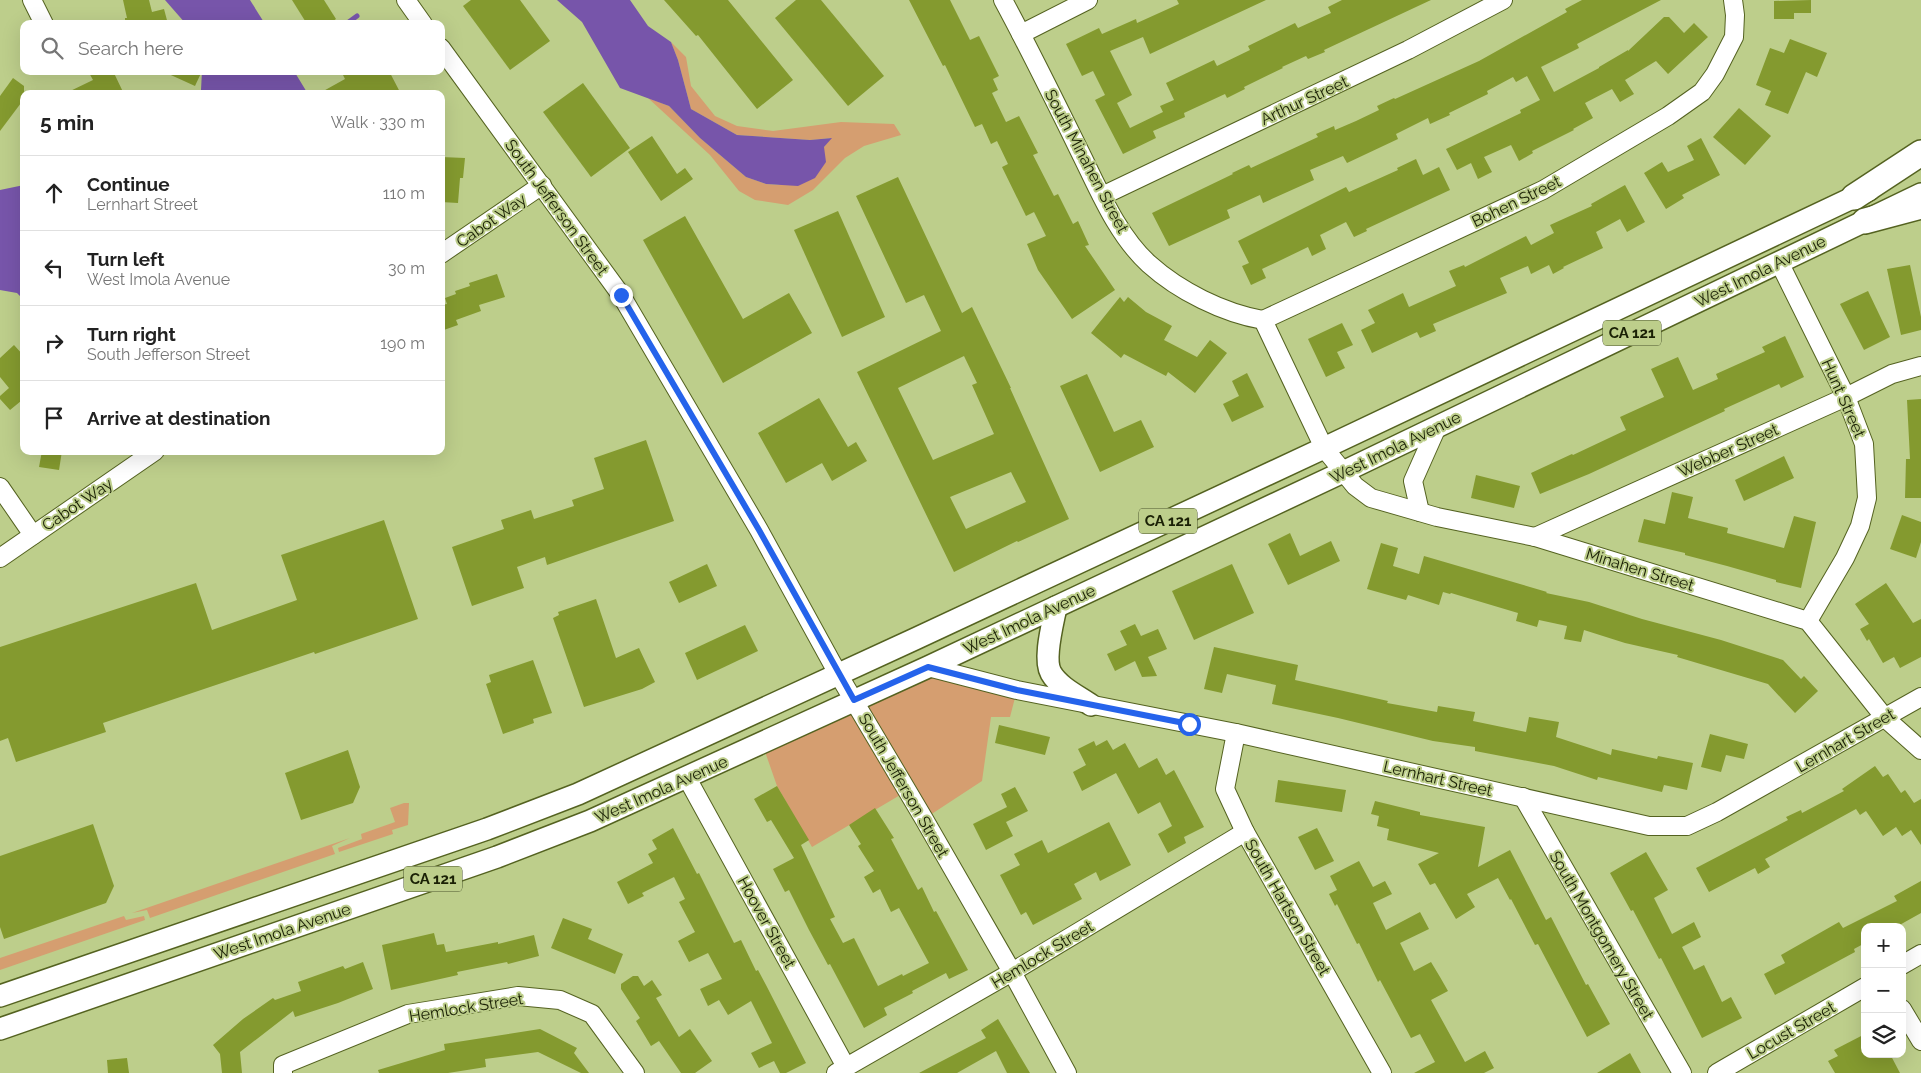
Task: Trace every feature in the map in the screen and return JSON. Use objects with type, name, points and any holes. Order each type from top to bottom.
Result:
[{"type":"highway","name":"CA 121","points":[[1854,197],[1921,153]]},
{"type":"highway","points":[[1865,221],[1921,206]]},
{"type":"main road","name":"West Imola Avenue","points":[[0,996],[496,826],[578,794],[1324,448],[1921,165]]},
{"type":"main road","name":"West Imola Avenue","points":[[0,1029],[497,857],[590,821],[928,667],[1343,472],[1921,194]]},
{"type":"main road","points":[[1056,607],[1048,654],[1050,672],[1060,684],[1091,705]]},
{"type":"street","points":[[32,0],[42,20]]},
{"type":"street","points":[[406,0],[421,20]]},
{"type":"street","name":"South Minahen Street","points":[[1003,0],[1102,196],[1126,238],[1148,263],[1175,286],[1240,316],[1263,320]]},
{"type":"street","points":[[1021,34],[1088,0]]},
{"type":"street","name":"Arthur Street","points":[[1102,196],[1408,50],[1503,0]]},
{"type":"street","name":"Bohen Street","points":[[1263,320],[1543,190],[1660,120],[1702,92],[1715,74],[1734,37],[1735,15],[1733,0]]},
{"type":"street","name":"South Jefferson Street","points":[[445,53],[621,295],[759,530],[838,674],[1012,972],[1067,1073]]},
{"type":"street","name":"Cabot Way","points":[[445,251],[542,186]]},
{"type":"street","name":"Hunt Street","points":[[1779,262],[1846,397],[1864,444],[1867,498],[1860,526],[1849,550],[1808,621]]},
{"type":"street","points":[[1263,320],[1324,448]]},
{"type":"street","name":"Webber Street","points":[[1535,537],[1846,397],[1892,374],[1921,366]]},
{"type":"street","points":[[1420,512],[1413,481],[1437,427]]},
{"type":"street","name":"Minahen Street","points":[[1324,448],[1355,486],[1371,498],[1420,512],[1535,537],[1808,621]]},
{"type":"street","name":"Cabot Way","points":[[0,558],[149,455]]},
{"type":"street","points":[[0,487],[33,535]]},
{"type":"street","points":[[1808,621],[1885,718],[1921,750]]},
{"type":"street","name":"Lernhart Street","points":[[928,667],[1017,690],[1236,733],[1649,826],[1687,826],[1717,812],[1921,697]]},
{"type":"street","name":"South Hartson Street","points":[[1236,733],[1225,789],[1245,832],[1382,1073]]},
{"type":"street","name":"Hoover Street","points":[[687,778],[841,1070]]},
{"type":"street","name":"South Montgomery Street","points":[[1523,797],[1682,1073]]},
{"type":"street","name":"Hemlock Street","points":[[841,1070],[1012,972],[1245,832]]},
{"type":"street","points":[[1906,963],[1921,954]]},
{"type":"street","name":"Locust Street","points":[[1717,1073],[1861,988]]},
{"type":"street","name":"Hemlock Street","points":[[283,1073],[283,1065],[408,1014],[518,996],[560,1000],[592,1014],[635,1073]]},
{"type":"street","points":[[1904,1013],[1921,1041]]},
{"type":"shaded area","points":[[165,0],[250,0],[262,20],[182,20]]},
{"type":"shaded area","points":[[557,0],[630,0],[648,26],[671,42],[678,60],[691,109],[737,135],[810,140],[832,138],[824,147],[826,162],[815,178],[798,186],[766,184],[746,177],[700,138],[669,106],[620,88],[582,22]]},
{"type":"shaded area","points":[[671,42],[686,57],[691,86],[715,116],[737,126],[773,131],[841,122],[894,124],[901,135],[864,146],[845,158],[813,190],[788,205],[755,200],[739,191],[710,155],[648,98],[669,106],[700,138],[746,177],[766,184],[779,185],[824,147],[831,138],[810,140],[737,135],[691,109],[678,60]]},
{"type":"shaded area","points":[[202,75],[296,75],[306,90],[201,90]]},
{"type":"shaded area","points":[[20,186],[20,296],[17,293],[0,290],[0,190]]},
{"type":"shaded area","points":[[928,667],[1017,690],[1010,717],[991,717],[982,781],[924,819],[907,791],[812,847],[777,786],[762,743]]},
{"type":"shaded area","points":[[409,803],[408,825],[392,830],[393,834],[339,852],[338,848],[362,839],[361,834],[395,822],[390,808]]},
{"type":"shaded area","points":[[350,838],[332,846],[335,854],[150,918],[147,910],[132,913]]},
{"type":"shaded area","points":[[124,916],[126,920],[144,916],[145,920],[0,970],[0,958]]},
{"type":"building","points":[[123,0],[149,0],[152,12],[164,9],[167,20],[125,20],[127,18]]},
{"type":"building","points":[[292,0],[324,0],[336,19],[335,20],[304,20]]},
{"type":"building","points":[[471,0],[520,0],[550,41],[510,70],[463,6]]},
{"type":"building","points":[[664,0],[728,0],[793,80],[757,109],[698,35],[696,36]]},
{"type":"building","points":[[796,0],[821,0],[884,76],[848,106],[775,18]]},
{"type":"building","points":[[909,0],[950,0],[970,40],[979,36],[999,76],[993,79],[998,90],[992,93],[1006,122],[1019,116],[1038,153],[1033,155],[1054,196],[1058,194],[1073,224],[1078,221],[1089,245],[1085,246],[1115,290],[1072,319],[1038,270],[1027,244],[1046,236],[1034,212],[1026,216],[1002,167],[1008,164],[997,141],[991,144],[982,124],[975,127],[945,65],[943,66]]},
{"type":"building","points":[[1177,0],[1266,0],[1150,54],[1143,37],[1110,51],[1132,95],[1117,103],[1130,128],[1163,112],[1160,106],[1174,100],[1166,83],[1214,60],[1217,66],[1250,50],[1248,46],[1295,23],[1298,28],[1331,13],[1328,7],[1342,0],[1431,0],[1324,50],[1325,52],[1308,59],[1306,56],[1282,67],[1227,98],[1225,94],[1184,113],[1185,117],[1153,131],[1156,138],[1123,154],[1095,100],[1105,95],[1093,71],[1082,76],[1066,44],[1099,28],[1102,34],[1136,19],[1137,23],[1179,4]]},
{"type":"building","points":[[1582,0],[1661,0],[1577,44],[1579,48],[1541,67],[1554,92],[1628,51],[1664,17],[1669,17],[1684,33],[1694,23],[1708,37],[1668,74],[1656,61],[1625,80],[1634,94],[1620,102],[1612,89],[1585,103],[1593,118],[1574,130],[1532,151],[1533,153],[1519,161],[1511,145],[1484,157],[1492,172],[1478,179],[1471,163],[1457,170],[1446,149],[1521,113],[1520,110],[1540,100],[1527,76],[1516,82],[1513,77],[1487,91],[1488,94],[1430,124],[1428,118],[1396,134],[1398,139],[1347,163],[1343,156],[1310,170],[1314,180],[1263,203],[1260,195],[1227,210],[1230,218],[1169,246],[1152,213],[1249,165],[1251,168],[1318,137],[1316,134],[1334,126],[1335,130],[1356,121],[1379,110],[1377,106],[1479,61],[1567,12],[1565,9]]},
{"type":"building","points":[[1811,0],[1811,13],[1794,13],[1794,19],[1774,19],[1774,1]]},
{"type":"building","points":[[1790,39],[1827,53],[1817,77],[1806,72],[1788,114],[1765,105],[1771,91],[1756,85],[1770,48],[1784,53]]},
{"type":"building","points":[[90,75],[115,75],[122,90],[72,90],[93,80]]},
{"type":"building","points":[[171,75],[200,75],[195,86]]},
{"type":"building","points":[[343,75],[391,75],[399,90],[325,90],[345,79]]},
{"type":"building","points":[[13,78],[24,86],[24,90],[20,90],[20,104],[0,131],[0,96]]},
{"type":"building","points":[[583,83],[630,148],[591,177],[543,112]]},
{"type":"building","points":[[1739,108],[1771,136],[1745,165],[1713,137]]},
{"type":"building","points":[[652,136],[677,174],[685,168],[693,179],[661,201],[628,152]]},
{"type":"building","points":[[1701,138],[1720,175],[1682,195],[1684,198],[1666,209],[1644,173],[1662,162],[1668,172],[1694,160],[1687,146]]},
{"type":"building","points":[[445,157],[465,158],[463,178],[460,178],[458,203],[445,202]]},
{"type":"building","points":[[1416,159],[1423,175],[1439,167],[1450,190],[1366,229],[1367,231],[1354,237],[1346,222],[1320,235],[1326,249],[1312,256],[1308,247],[1262,269],[1266,278],[1251,285],[1242,266],[1249,263],[1238,241],[1346,187],[1349,192],[1398,170],[1397,168]]},
{"type":"building","points":[[898,177],[962,313],[972,307],[1011,388],[1069,519],[1017,541],[954,572],[857,372],[941,331],[924,295],[906,303],[856,196]],"holes":[[[964,356],[977,383],[972,385],[994,434],[933,460],[898,388]],[[1011,472],[1026,502],[966,529],[950,497]]]},
{"type":"building","points":[[1625,185],[1645,222],[1627,232],[1620,219],[1596,232],[1603,248],[1563,267],[1553,274],[1549,265],[1531,274],[1528,266],[1500,278],[1507,293],[1433,324],[1436,331],[1420,338],[1417,332],[1372,353],[1361,330],[1375,323],[1368,310],[1403,293],[1409,307],[1456,286],[1449,271],[1464,265],[1465,267],[1526,236],[1531,245],[1554,233],[1550,225],[1592,206],[1591,204]]},
{"type":"building","points":[[838,211],[885,317],[842,337],[794,230]]},
{"type":"building","points":[[685,216],[743,319],[789,293],[812,333],[723,383],[643,240]]},
{"type":"building","points":[[1910,265],[1921,317],[1921,330],[1901,335],[1887,269]]},
{"type":"building","points":[[497,274],[505,297],[479,305],[481,311],[456,320],[458,325],[445,330],[445,304],[447,304],[445,298],[456,294],[455,291],[470,286],[469,283]]},
{"type":"building","points":[[1868,291],[1890,337],[1864,350],[1840,304]]},
{"type":"building","points":[[1120,297],[1124,302],[1128,297],[1146,312],[1172,326],[1164,340],[1197,357],[1210,340],[1227,353],[1195,393],[1168,372],[1166,376],[1124,354],[1121,358],[1091,333]]},
{"type":"building","points":[[1342,323],[1353,345],[1337,352],[1345,368],[1326,377],[1308,339]]},
{"type":"building","points":[[1785,336],[1804,377],[1781,388],[1779,384],[1589,474],[1540,494],[1531,473],[1626,430],[1620,417],[1664,397],[1651,369],[1678,357],[1693,390],[1718,379],[1716,374],[1765,352],[1762,347]]},
{"type":"building","points":[[14,345],[20,352],[20,402],[10,410],[0,399],[0,396],[9,388],[0,377],[0,358]]},
{"type":"building","points":[[1247,373],[1264,407],[1232,422],[1223,404],[1239,396],[1232,381]]},
{"type":"building","points":[[1087,374],[1114,432],[1141,420],[1154,447],[1100,472],[1060,386]]},
{"type":"building","points":[[819,398],[848,447],[856,442],[867,461],[832,481],[822,463],[786,483],[758,433]]},
{"type":"building","points":[[1921,399],[1921,498],[1905,498],[1906,459],[1910,459],[1907,400]]},
{"type":"building","points":[[646,440],[674,521],[547,565],[545,557],[517,567],[524,588],[472,606],[452,547],[504,529],[501,520],[531,510],[534,519],[574,506],[572,500],[604,489],[594,458]]},
{"type":"building","points":[[41,455],[61,455],[59,470],[39,467]]},
{"type":"building","points":[[1784,456],[1794,478],[1744,501],[1735,480]]},
{"type":"building","points":[[1476,475],[1520,486],[1514,508],[1471,498]]},
{"type":"building","points":[[1672,492],[1693,497],[1688,518],[1728,528],[1727,533],[1784,548],[1794,516],[1816,522],[1801,588],[1685,555],[1685,553],[1638,542],[1644,519],[1665,524]]},
{"type":"building","points":[[1902,515],[1921,522],[1921,542],[1916,558],[1890,549]]},
{"type":"building","points":[[384,520],[418,619],[103,723],[106,732],[16,762],[8,738],[0,741],[0,647],[196,583],[212,630],[297,600],[281,555]]},
{"type":"building","points":[[1290,533],[1300,556],[1331,541],[1340,561],[1288,585],[1268,544]]},
{"type":"building","points":[[1381,543],[1398,548],[1393,566],[1419,574],[1424,556],[1546,593],[1589,602],[1642,619],[1721,640],[1783,660],[1801,679],[1804,676],[1818,691],[1795,713],[1768,684],[1677,657],[1678,655],[1625,643],[1584,630],[1581,642],[1564,639],[1567,626],[1539,620],[1537,627],[1516,621],[1518,613],[1451,593],[1443,592],[1439,605],[1408,595],[1406,600],[1367,589]]},
{"type":"building","points":[[707,564],[717,586],[679,603],[669,582]]},
{"type":"building","points":[[1232,564],[1254,613],[1194,640],[1172,591]]},
{"type":"building","points":[[1886,583],[1913,623],[1921,619],[1921,657],[1900,668],[1894,657],[1883,663],[1869,639],[1867,641],[1860,629],[1869,624],[1855,604]]},
{"type":"building","points":[[596,599],[616,658],[639,648],[655,682],[642,689],[584,707],[553,618],[559,615],[558,612]]},
{"type":"building","points":[[1135,624],[1141,636],[1158,629],[1167,649],[1148,657],[1157,676],[1142,677],[1135,661],[1115,671],[1107,654],[1127,645],[1120,631]]},
{"type":"building","points":[[745,625],[758,651],[697,680],[685,653]]},
{"type":"building","points":[[1214,647],[1298,665],[1295,680],[1388,701],[1387,703],[1437,712],[1438,706],[1475,712],[1473,721],[1526,732],[1529,717],[1559,722],[1556,737],[1611,755],[1612,749],[1657,759],[1658,756],[1693,763],[1687,790],[1664,785],[1662,792],[1598,777],[1597,780],[1554,766],[1475,751],[1475,747],[1433,741],[1272,704],[1276,685],[1227,674],[1222,693],[1204,689]]},
{"type":"building","points":[[533,660],[552,713],[533,719],[534,723],[503,734],[486,684],[491,682],[489,675]]},
{"type":"building","points":[[999,725],[1050,737],[1045,755],[995,743]]},
{"type":"building","points":[[1710,734],[1748,744],[1744,759],[1726,755],[1721,772],[1701,767]]},
{"type":"building","points":[[1107,740],[1113,750],[1125,743],[1139,768],[1157,758],[1166,775],[1174,770],[1204,827],[1184,837],[1186,843],[1168,853],[1158,834],[1172,826],[1160,802],[1138,814],[1116,773],[1082,791],[1073,772],[1086,765],[1078,749],[1094,741],[1096,746]]},
{"type":"building","points":[[348,750],[360,787],[353,803],[301,820],[285,773]]},
{"type":"building","points":[[1875,766],[1883,777],[1888,774],[1901,793],[1905,790],[1914,803],[1921,799],[1921,845],[1911,830],[1902,836],[1896,827],[1883,836],[1866,811],[1860,815],[1856,809],[1765,859],[1770,867],[1758,874],[1755,868],[1709,892],[1696,868],[1788,820],[1786,817],[1801,810],[1802,813],[1844,791],[1842,789]]},
{"type":"building","points":[[1278,780],[1346,790],[1342,812],[1275,802]]},
{"type":"building","points":[[777,786],[809,840],[801,845],[835,917],[830,919],[843,943],[854,938],[878,986],[929,963],[899,908],[891,912],[880,889],[873,893],[864,877],[874,871],[858,846],[861,844],[849,825],[875,808],[894,838],[891,839],[918,890],[922,887],[934,912],[936,911],[968,970],[949,979],[946,973],[912,991],[913,993],[884,1008],[887,1015],[864,1028],[830,964],[828,965],[789,890],[785,892],[773,869],[794,858],[771,820],[767,822],[754,799]]},
{"type":"building","points":[[1015,787],[1028,811],[1006,822],[1013,836],[986,850],[973,824],[1007,807],[1001,794]]},
{"type":"building","points":[[1375,801],[1420,812],[1420,815],[1485,827],[1478,867],[1510,850],[1546,920],[1551,917],[1586,985],[1588,984],[1610,1024],[1587,1037],[1538,944],[1535,945],[1498,878],[1467,894],[1475,907],[1456,919],[1435,883],[1430,885],[1418,864],[1439,853],[1387,840],[1389,829],[1377,826],[1379,816],[1371,814]]},
{"type":"building","points":[[1109,822],[1131,865],[1100,881],[1096,872],[1074,884],[1082,899],[1033,925],[1026,912],[1021,915],[1000,875],[1020,865],[1014,854],[1042,840],[1048,853]]},
{"type":"building","points":[[93,824],[114,886],[106,903],[4,939],[0,927],[0,856]]},
{"type":"building","points":[[673,828],[697,874],[699,873],[734,943],[741,940],[756,971],[758,970],[806,1063],[786,1073],[780,1073],[774,1061],[759,1068],[751,1053],[772,1043],[751,1001],[728,1015],[719,1000],[708,1006],[700,989],[722,979],[708,953],[689,962],[678,941],[695,932],[679,902],[685,899],[674,877],[642,893],[644,896],[628,904],[617,882],[653,863],[648,854],[657,849],[652,840]]},
{"type":"building","points":[[1317,828],[1334,861],[1315,870],[1298,837]]},
{"type":"building","points":[[1646,852],[1668,890],[1654,898],[1672,934],[1694,922],[1701,937],[1682,947],[1694,970],[1704,965],[1722,1002],[1731,997],[1742,1018],[1702,1038],[1661,958],[1659,959],[1633,910],[1631,911],[1610,873]]},
{"type":"building","points":[[1359,861],[1373,887],[1385,881],[1392,894],[1373,903],[1386,930],[1420,912],[1429,929],[1400,943],[1414,971],[1431,962],[1448,991],[1431,1000],[1465,1062],[1485,1051],[1494,1068],[1484,1073],[1414,1073],[1435,1062],[1420,1034],[1411,1038],[1380,980],[1378,982],[1359,943],[1357,944],[1337,904],[1335,906],[1329,894],[1337,890],[1330,876]]},
{"type":"building","points":[[1921,881],[1921,913],[1903,923],[1861,923],[1861,945],[1854,949],[1855,952],[1775,995],[1764,974],[1785,963],[1781,955],[1839,922],[1843,928],[1897,901],[1894,896]]},
{"type":"building","points":[[563,918],[592,929],[588,939],[623,954],[615,974],[551,948]]},
{"type":"building","points":[[434,933],[437,945],[444,944],[446,952],[498,942],[498,944],[534,935],[539,956],[508,964],[507,962],[457,972],[458,975],[391,990],[382,945]]},
{"type":"building","points":[[363,962],[373,989],[295,1017],[293,1011],[240,1052],[242,1073],[222,1073],[220,1054],[213,1045],[243,1019],[273,998],[275,1000],[301,991],[298,982],[343,966],[345,969]]},
{"type":"building","points":[[633,976],[638,976],[644,986],[652,980],[662,995],[656,998],[679,1037],[690,1029],[712,1061],[695,1073],[681,1073],[659,1041],[651,1046],[636,1021],[640,1018],[621,989],[621,984]]},
{"type":"building","points":[[998,1019],[1030,1073],[1007,1073],[996,1051],[957,1073],[919,1073],[986,1038],[981,1030]]},
{"type":"building","points":[[540,1029],[577,1048],[574,1053],[589,1073],[581,1073],[538,1052],[485,1059],[486,1067],[448,1073],[379,1073],[378,1070],[445,1050],[444,1044]]},
{"type":"building","points":[[1861,1036],[1861,1058],[1892,1058],[1900,1073],[1835,1073],[1828,1061],[1838,1056],[1834,1050]]},
{"type":"building","points":[[1630,1053],[1641,1073],[1597,1073]]},
{"type":"building","points":[[127,1058],[129,1073],[108,1073],[107,1060]]},
{"type":"waterway","points":[[352,20],[357,16]]},
{"type":"route","points":[[621,295],[759,530],[854,700],[928,667],[1017,690],[1189,724]]}]
